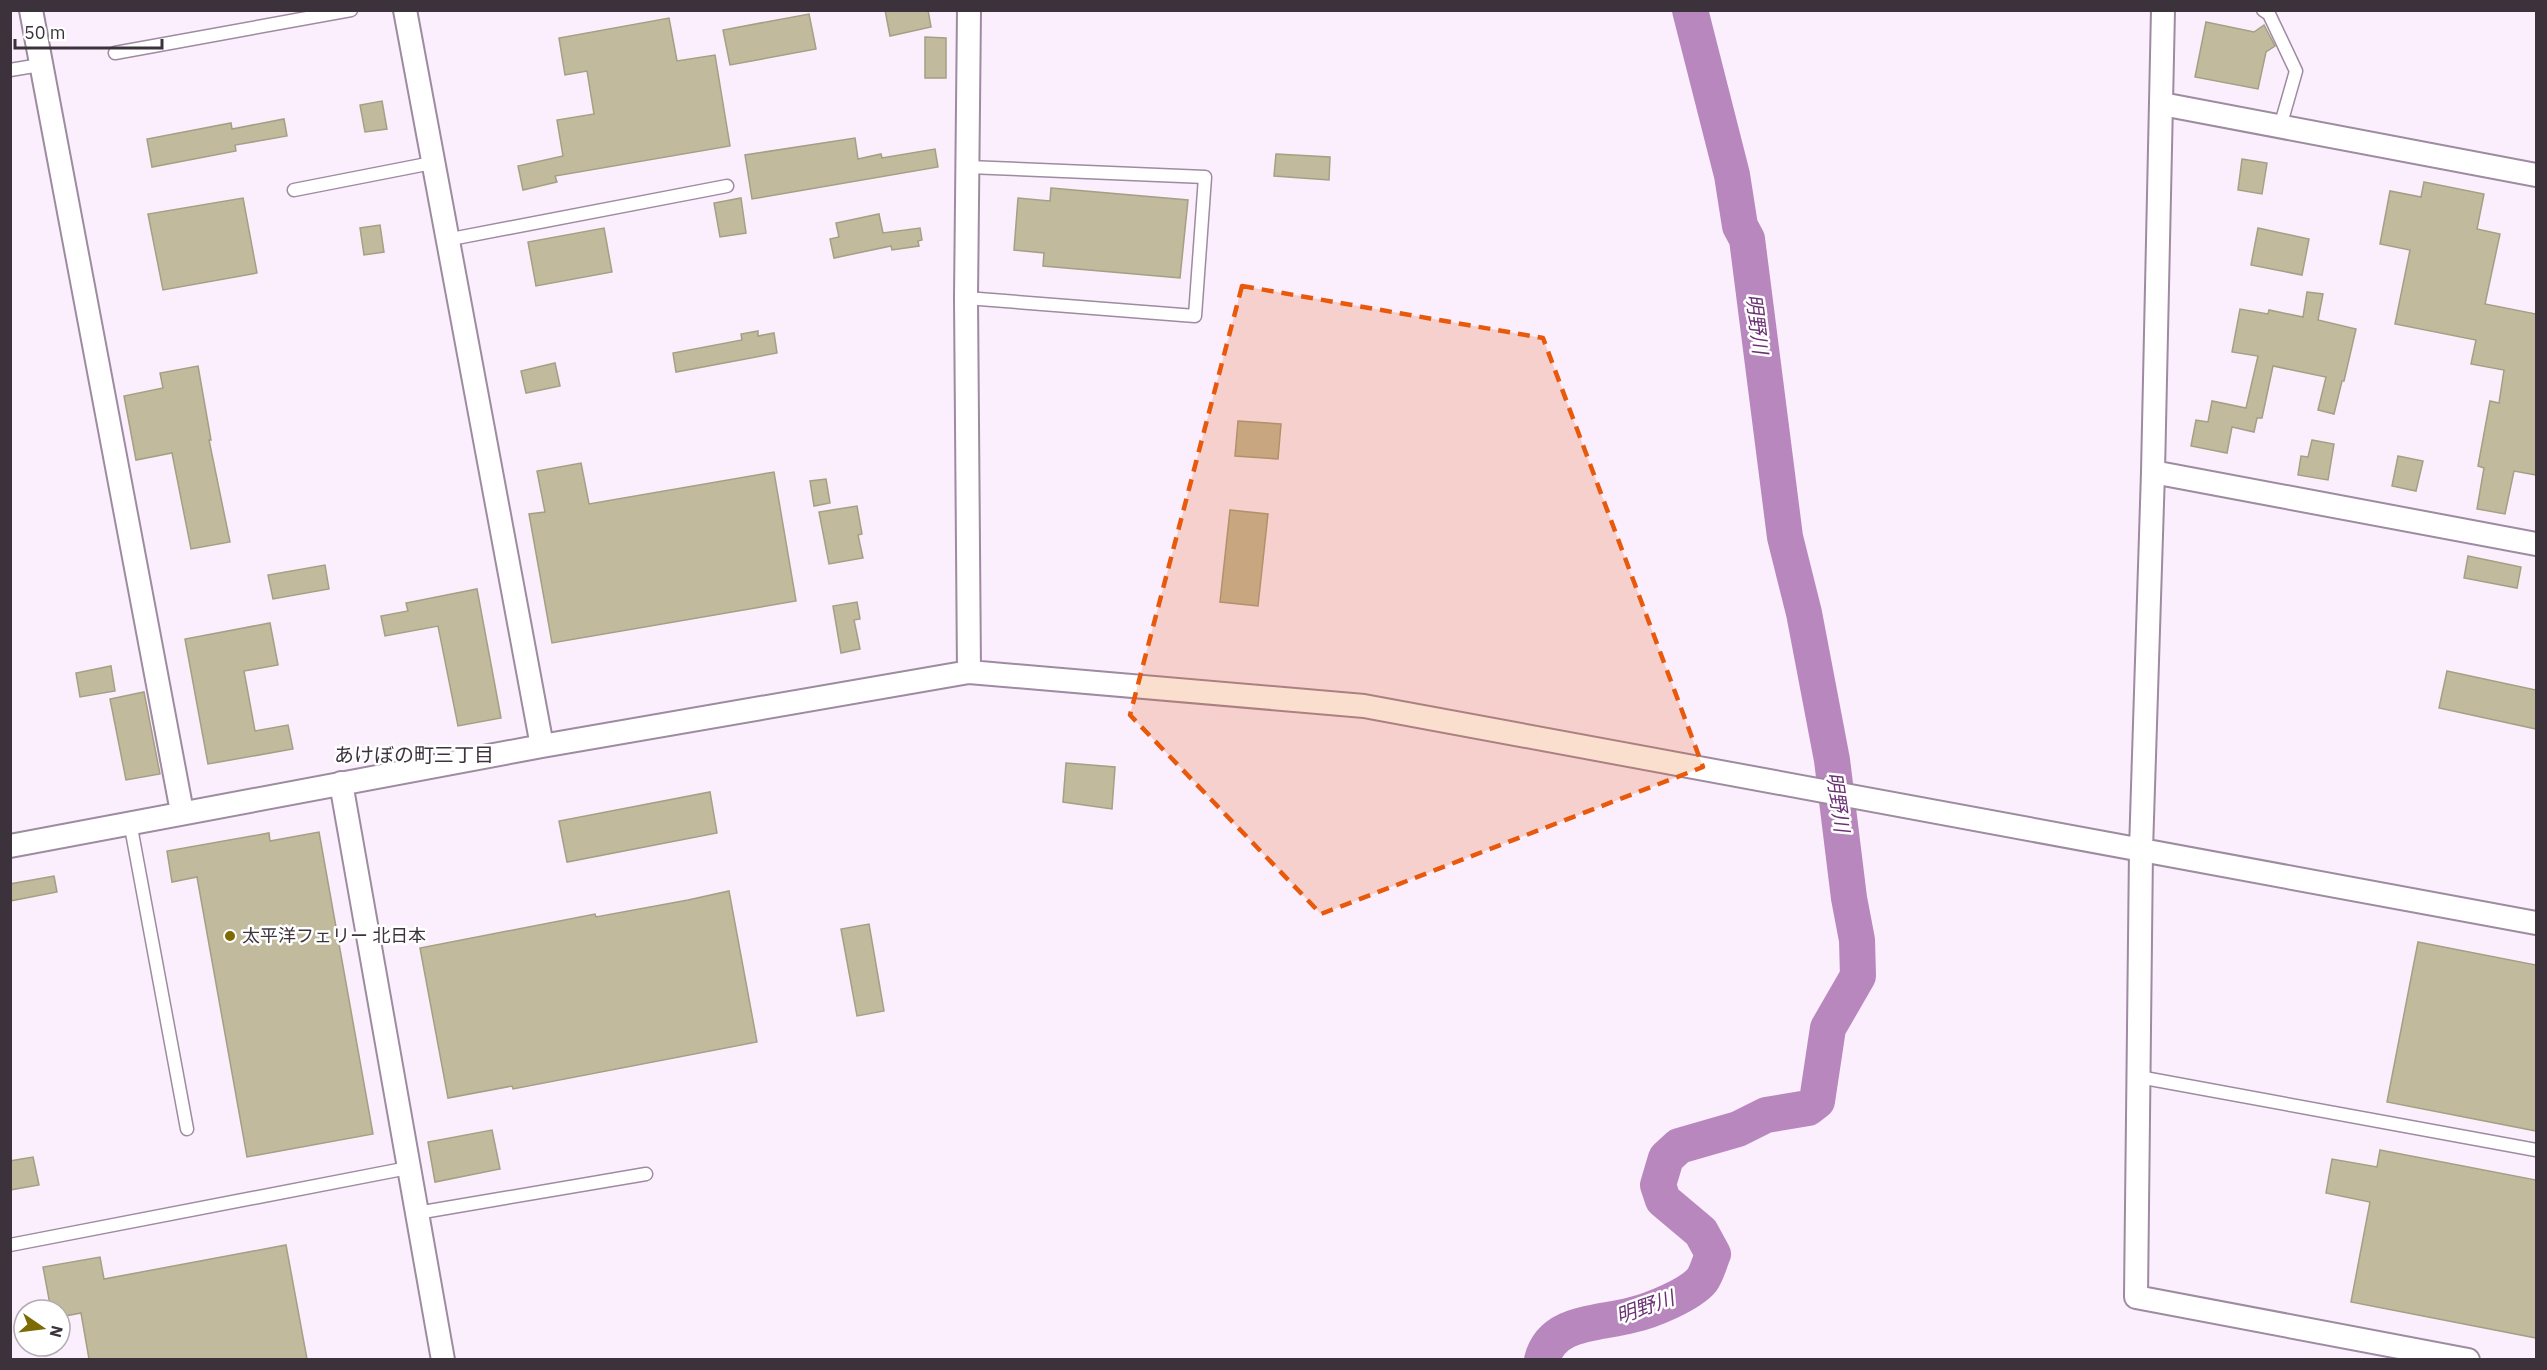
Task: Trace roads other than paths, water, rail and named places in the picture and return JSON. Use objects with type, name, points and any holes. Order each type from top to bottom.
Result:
[{"type":"street","points":[[32,10],[40,65],[182,812]]},
{"type":"street","points":[[405,10],[542,746]]},
{"type":"street","points":[[969,10],[966,298],[969,672]]},
{"type":"street","points":[[2163,10],[2153,472],[2141,850],[2136,1297],[2468,1359]]},
{"type":"street","points":[[2162,104],[2536,175]]},
{"type":"street","points":[[2153,472],[2536,544]]},
{"type":"street","points":[[10,846],[542,746],[969,672],[1364,706],[2536,923]]},
{"type":"street","points":[[341,783],[443,1359]]},
{"type":"lane","points":[[115,53],[351,10]]},
{"type":"lane","points":[[2263,10],[2268,14],[2296,72],[2280,127]]},
{"type":"lane","points":[[10,70],[40,65]]},
{"type":"lane","points":[[294,190],[432,163]]},
{"type":"lane","points":[[966,298],[1195,316],[1205,177],[968,167]]},
{"type":"lane","points":[[446,240],[727,186]]},
{"type":"lane","points":[[130,822],[187,1129]]},
{"type":"lane","points":[[2139,1077],[2536,1150]]},
{"type":"lane","points":[[10,1245],[408,1168]]},
{"type":"lane","points":[[417,1213],[646,1174]]},
{"type":"waterway","name":"明野川","points":[[1542,1360],[1547,1347],[1556,1337],[1566,1331],[1649,1310],[1679,1297],[1702,1280],[1713,1254],[1701,1232],[1663,1200],[1658,1185],[1666,1158],[1679,1146],[1738,1129],[1766,1115],[1808,1108],[1817,1101],[1828,1028],[1858,976],[1857,940],[1849,898],[1832,760],[1804,613],[1785,537],[1747,239],[1740,226],[1732,175],[1690,10]]},
{"type":"place","name":"太平洋フェリー 北日本","points":[[230,936]]},
{"type":"district","name":"あけぼの町三丁目","points":[[414,755]]}]
